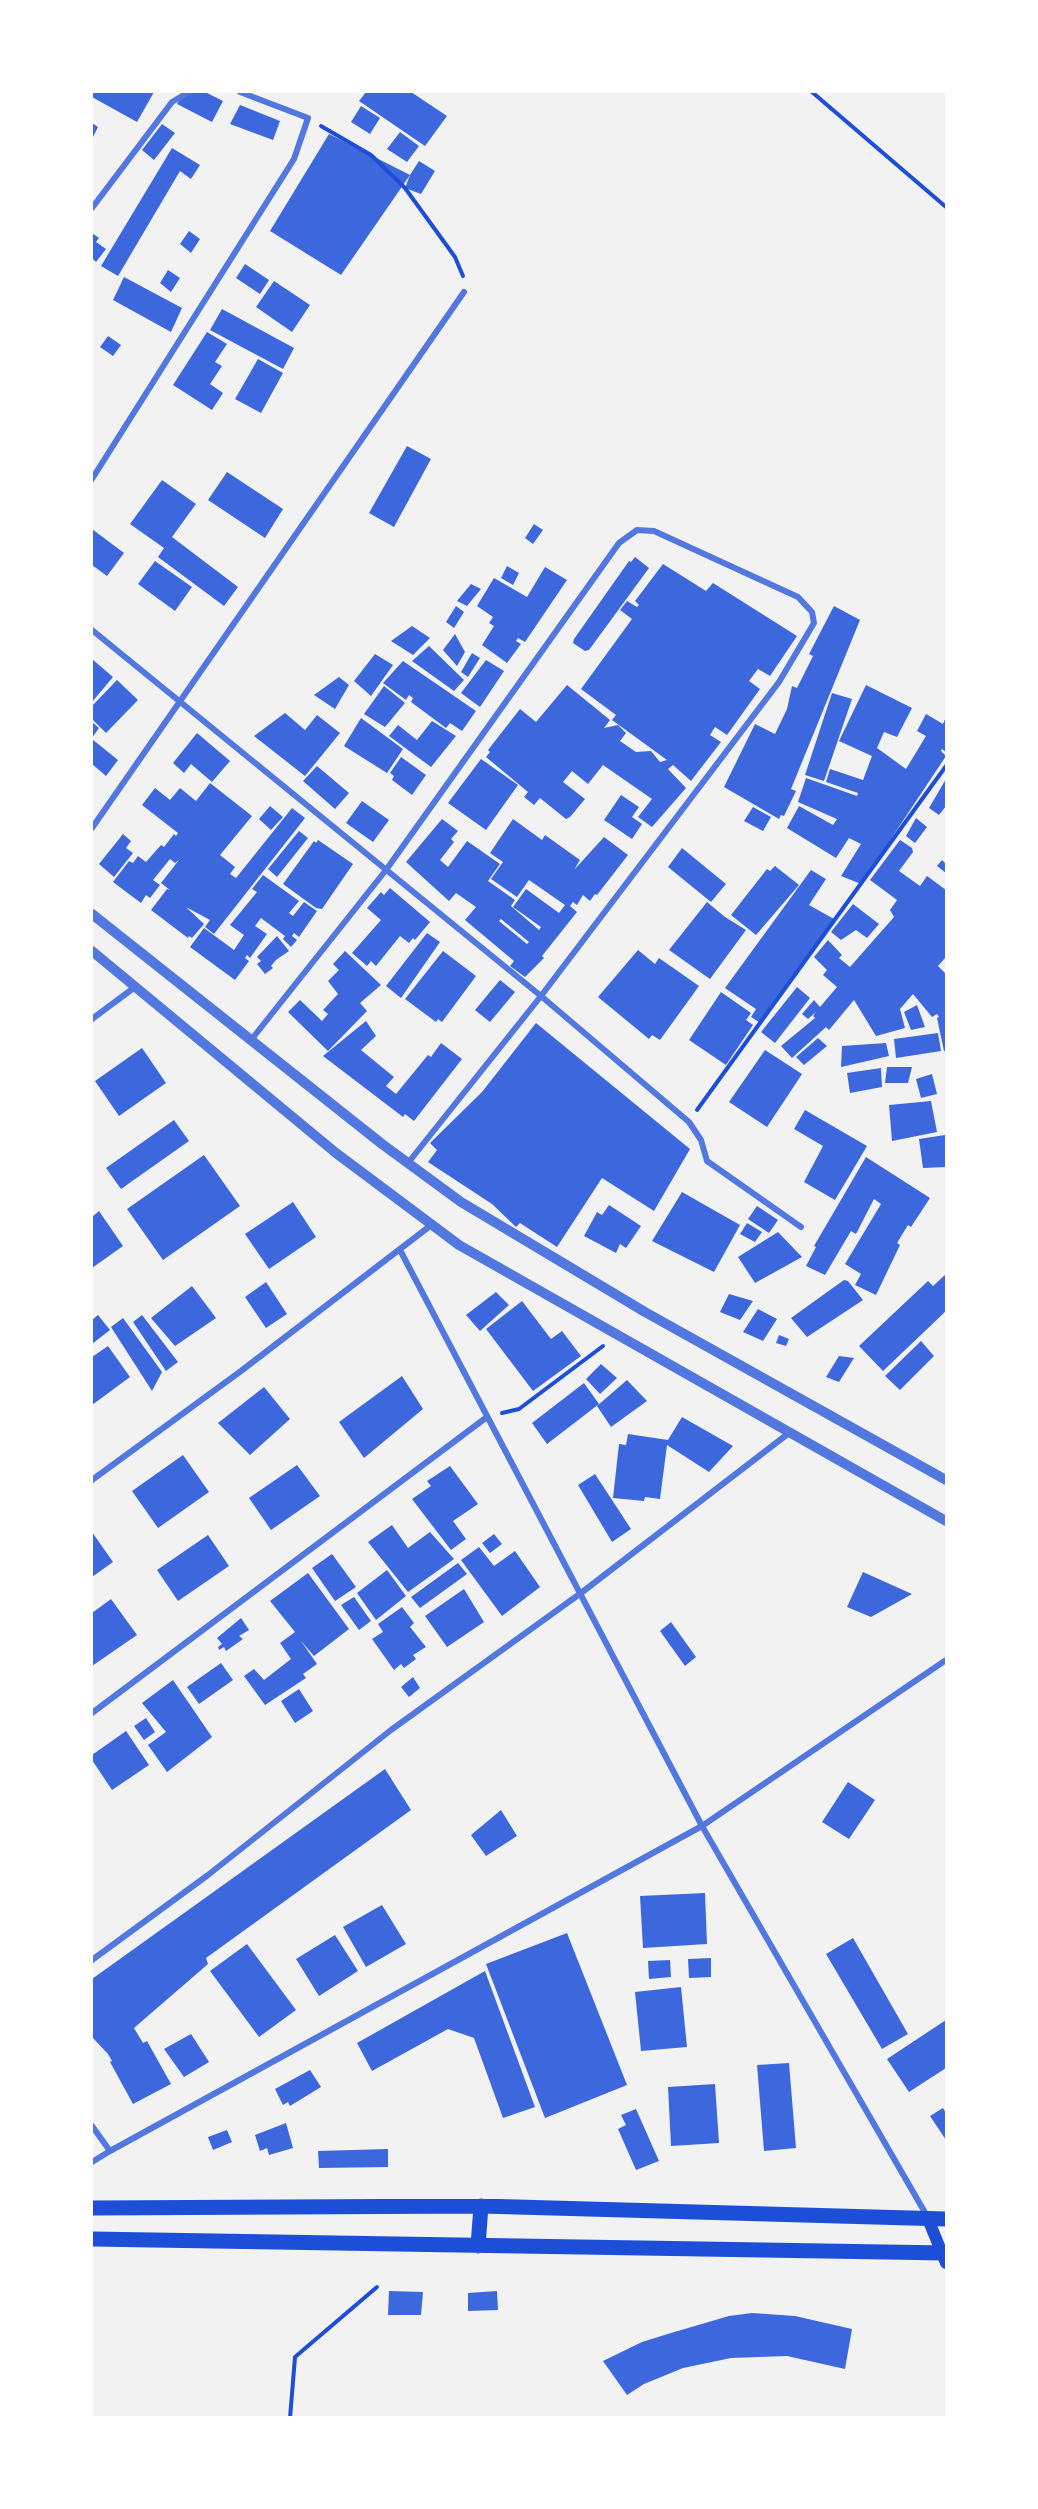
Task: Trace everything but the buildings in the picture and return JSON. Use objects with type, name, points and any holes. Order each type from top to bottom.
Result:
[{"type":"main road","points":[[478,2246],[481,2206]]},
{"type":"main road","points":[[92,2208],[481,2206],[946,2219]]},
{"type":"main road","points":[[92,2239],[946,2256],[928,2219]]},
{"type":"street","points":[[92,208],[172,102],[189,92]]},
{"type":"street","points":[[92,479],[294,159],[308,118],[240,92]]},
{"type":"street","points":[[92,828],[464,292]]},
{"type":"street","points":[[251,1040],[386,870],[619,543],[637,530],[654,531],[798,597],[812,612],[814,623],[779,682],[541,996],[408,1163]]},
{"type":"street","points":[[92,630],[541,996],[689,1122],[701,1140],[707,1161],[801,1227]]},
{"type":"street","points":[[92,914],[408,1163],[512,1234],[645,1312],[946,1480]]},
{"type":"street","points":[[92,951],[336,1153],[430,1226],[616,1336],[946,1521]]},
{"type":"street","points":[[92,1019],[135,987]]},
{"type":"street","points":[[92,1480],[430,1226]]},
{"type":"street","points":[[400,1250],[702,1826],[928,2219]]},
{"type":"street","points":[[92,1713],[487,1417]]},
{"type":"street","points":[[92,1960],[208,1875],[392,1731],[581,1593],[789,1433]]},
{"type":"street","points":[[92,2162],[702,1826],[946,1660]]},
{"type":"street","points":[[92,2126],[110,2151]]},
{"type":"path","points":[[812,92],[946,207]]},
{"type":"path","points":[[308,118],[371,154],[405,188],[455,257],[463,275],[464,292]]},
{"type":"path","points":[[689,1122],[946,766]]},
{"type":"path","points":[[487,1417],[519,1409],[616,1336]]},
{"type":"path","points":[[290,2418],[295,2357],[377,2287]]}]
